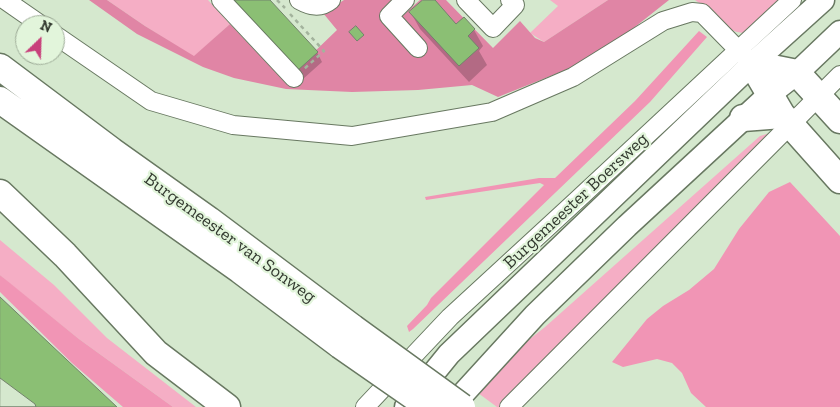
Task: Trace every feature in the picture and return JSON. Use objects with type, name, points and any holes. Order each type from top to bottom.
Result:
[{"type":"highway","points":[[745,57],[797,73],[840,120]]},
{"type":"highway","points":[[745,57],[780,111],[840,180]]},
{"type":"highway","name":"Burgemeester van Sonweg","points":[[0,67],[112,151],[209,220],[429,407]]},
{"type":"highway","name":"Burgemeester van Sonweg","points":[[0,100],[240,270],[462,407]]},
{"type":"highway","points":[[743,118],[780,111]]},
{"type":"highway","points":[[0,193],[65,255],[156,353],[228,407]]},
{"type":"main road","name":"Burgemeester Boersweg","points":[[406,407],[449,354],[745,57],[823,0]]},
{"type":"main road","points":[[780,111],[797,73],[840,32]]},
{"type":"main road","points":[[451,407],[535,315],[626,226],[743,118]]},
{"type":"street","points":[[5,0],[27,15]]},
{"type":"street","points":[[221,0],[294,78]]},
{"type":"street","points":[[299,0],[312,6],[325,5],[331,0]]},
{"type":"street","points":[[405,0],[389,16],[418,48]]},
{"type":"street","points":[[466,0],[493,28],[513,2]]},
{"type":"street","name":"Burgemeester Boersweg","points":[[365,407],[450,317],[575,202],[745,57],[792,0]]},
{"type":"street","points":[[65,42],[151,102],[233,125],[352,136],[492,112],[573,77],[663,21],[692,12],[702,13],[745,57]]},
{"type":"street","points":[[509,407],[780,111],[818,96],[840,75]]},
{"type":"path","points":[[278,0],[324,50],[294,78]]},
{"type":"shaded area","points":[[89,0],[107,0],[194,56],[230,24],[284,81],[337,30],[323,13],[344,0],[395,0],[397,2],[380,18],[413,56],[424,45],[400,18],[420,0],[446,0],[493,48],[520,21],[535,38],[544,42],[608,0],[669,0],[621,38],[568,69],[498,97],[472,85],[418,90],[352,92],[286,89],[234,78],[203,67],[137,34]]},
{"type":"shaded area","points":[[107,0],[208,0],[230,24],[194,57]]},
{"type":"shaded area","points":[[550,0],[608,0],[544,42],[530,33],[558,6]]},
{"type":"shaded area","points":[[695,0],[785,0],[749,33],[733,30]]},
{"type":"shaded area","points":[[699,31],[707,37],[650,102],[409,332],[407,326],[427,305],[431,298],[544,185],[540,183],[426,200],[425,197],[539,178],[555,178],[635,101]]},
{"type":"shaded area","points":[[770,133],[502,407],[497,407],[474,390],[501,362],[545,327],[760,136]]},
{"type":"shaded area","points":[[790,182],[840,236],[840,407],[706,407],[691,393],[682,373],[672,363],[657,359],[623,367],[612,362],[647,319],[663,306],[689,290],[714,269],[739,229],[769,192]]},
{"type":"shaded area","points":[[0,240],[54,285],[107,338],[196,407],[173,407],[79,339],[9,283],[0,275]]},
{"type":"shaded area","points":[[0,275],[79,339],[173,407],[123,407],[72,363],[0,292]]},
{"type":"building","points":[[232,0],[270,0],[318,52],[297,71]]},
{"type":"building","points":[[423,0],[435,0],[456,24],[464,17],[475,29],[468,36],[479,48],[459,66],[409,12]]},
{"type":"building","points":[[356,26],[364,35],[357,41],[349,32]]},
{"type":"building","points":[[0,297],[117,407],[0,407]]},
{"type":"building","points":[[0,378],[35,404],[36,407],[0,407]]}]
